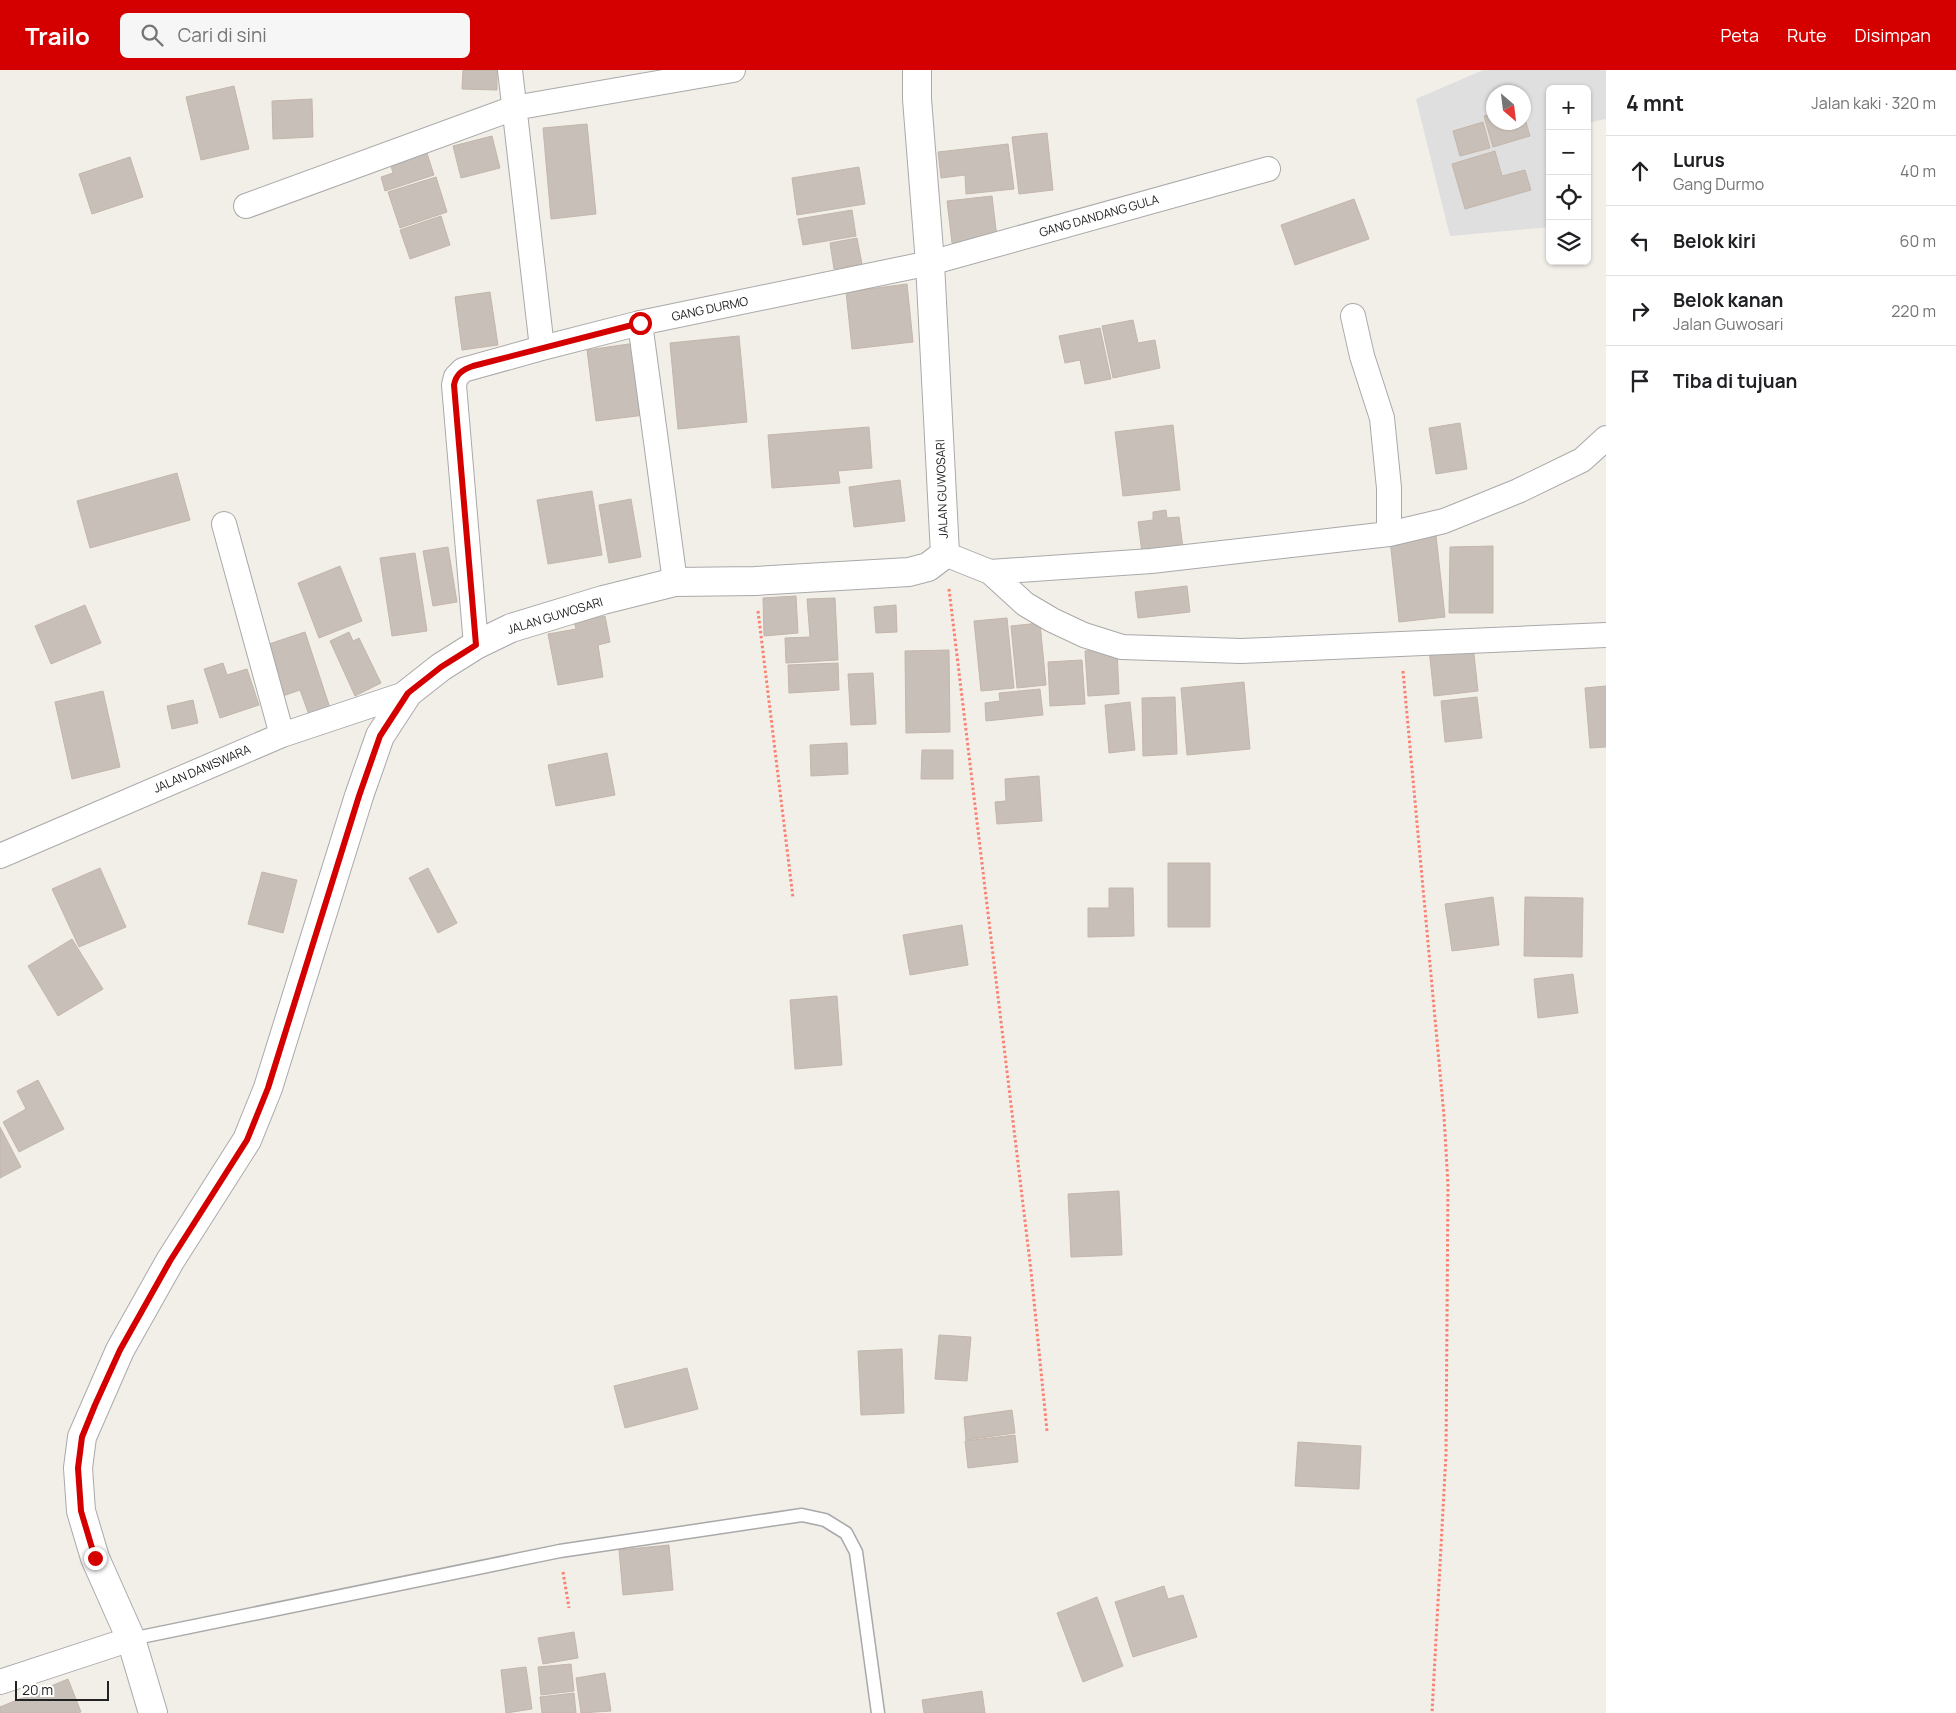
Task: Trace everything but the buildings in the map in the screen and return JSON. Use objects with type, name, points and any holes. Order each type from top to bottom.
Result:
[{"type":"street","points":[[510,70],[542,348]]},
{"type":"street","points":[[246,206],[514,108],[734,70]]},
{"type":"street","name":"JALAN GUWOSARI","points":[[153,1713],[132,1639],[95,1558],[81,1511],[78,1468],[82,1437],[124,1342],[170,1261],[247,1140],[268,1088],[359,796],[380,736],[408,693],[441,667],[476,645],[511,628],[603,600],[675,582],[755,581],[909,572],[928,567],[945,554],[930,263],[917,100],[917,70]]},
{"type":"street","name":"GANG DANDANG GULA","points":[[930,263],[1268,169]]},
{"type":"street","name":"GANG DURMO","points":[[476,645],[454,385],[456,377],[463,370],[640,323],[930,263]]},
{"type":"street","points":[[1353,316],[1362,356],[1382,418],[1389,488],[1390,534]]},
{"type":"street","points":[[640,323],[675,582]]},
{"type":"street","points":[[990,572],[1151,561],[1390,534],[1444,521],[1518,491],[1582,460],[1606,438]]},
{"type":"street","points":[[224,524],[282,735]]},
{"type":"street","points":[[945,554],[990,572],[1025,604],[1052,620],[1084,635],[1122,647],[1241,651],[1606,635]]},
{"type":"street","name":"JALAN DANISWARA","points":[[0,856],[282,735],[408,693]]},
{"type":"street","points":[[0,1682],[132,1639]]},
{"type":"lane","points":[[132,1639],[560,1552],[802,1515],[825,1520],[846,1533],[856,1552],[878,1713]]},
{"type":"path","points":[[945,554],[1028,1251],[1046,1431]]},
{"type":"path","points":[[755,581],[793,898]]},
{"type":"path","points":[[1400,644],[1444,1116],[1448,1185],[1446,1454],[1432,1713]]},
{"type":"path","points":[[560,1552],[569,1608]]},
{"type":"shaded area","points":[[1483,70],[1606,70],[1606,119],[1591,122],[1591,85],[1546,85],[1546,227],[1450,236],[1416,99]]},
{"type":"route","points":[[95,1558],[81,1511],[78,1468],[82,1437],[95,1405],[120,1350],[170,1261],[247,1140],[268,1088],[359,796],[380,736],[408,693],[441,667],[476,645],[454,385],[456,377],[463,370],[473,366],[640,323]]}]
